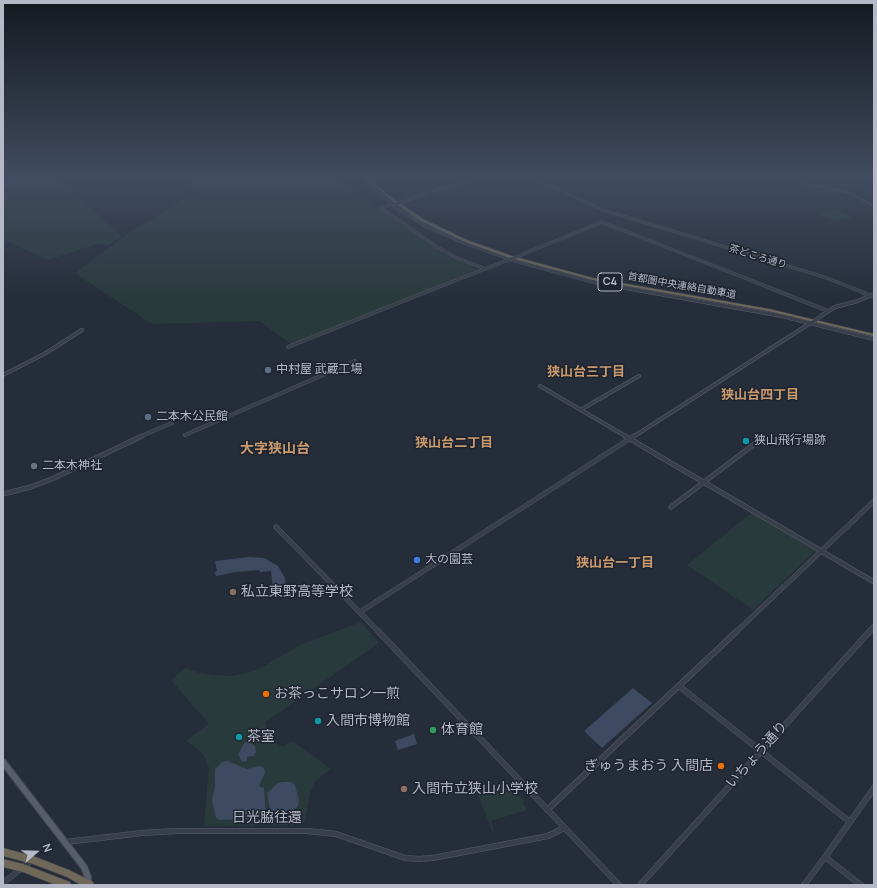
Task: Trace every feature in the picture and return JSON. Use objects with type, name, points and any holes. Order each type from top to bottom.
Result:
[{"type":"highway","name":"首都圏中央連絡自動車道","points":[[420,218],[466,241],[518,259],[593,278],[769,310],[874,333]]},
{"type":"highway","name":"首都圏中央連絡自動車道","points":[[425,218],[469,240],[526,260],[594,277],[777,309],[874,333]]},
{"type":"highway","points":[[3,852],[33,860],[89,884]]},
{"type":"highway","points":[[3,863],[23,868],[67,885]]},
{"type":"main road","points":[[3,762],[84,867],[89,884]]},
{"type":"street","points":[[396,218],[437,247],[457,258],[486,269]]},
{"type":"street","points":[[416,218],[432,229],[467,244],[526,264],[597,282],[812,322],[874,339]]},
{"type":"street","name":"茶どころ通り","points":[[631,218],[824,277],[874,297]]},
{"type":"street","points":[[288,347],[602,222],[828,311]]},
{"type":"street","points":[[597,282],[609,277]]},
{"type":"street","points":[[360,612],[828,311],[838,306],[858,301],[874,294]]},
{"type":"street","points":[[3,375],[46,353],[82,330]]},
{"type":"street","points":[[185,435],[355,361]]},
{"type":"street","points":[[582,409],[639,376]]},
{"type":"street","points":[[540,386],[582,409],[874,582]]},
{"type":"street","points":[[3,494],[31,487],[54,478],[172,422]]},
{"type":"street","points":[[671,507],[761,439]]},
{"type":"street","points":[[547,810],[874,501]]},
{"type":"street","points":[[276,527],[360,612],[619,885]]},
{"type":"street","name":"いちょう通り","points":[[640,885],[760,750],[874,626]]},
{"type":"street","points":[[679,686],[850,822]]},
{"type":"street","points":[[804,885],[874,788]]},
{"type":"street","name":"日光脇往還","points":[[65,842],[142,833],[176,831],[306,831],[336,834],[405,858],[419,859],[433,858],[548,836],[564,828]]},
{"type":"street","points":[[825,856],[861,885]]},
{"type":"street","points":[[3,883],[33,860]]},
{"type":"shaded area","points":[[3,218],[102,218],[122,237],[107,246],[100,243],[48,260],[3,239]]},
{"type":"shaded area","points":[[153,218],[393,218],[431,245],[478,269],[477,271],[292,345],[260,321],[152,324],[75,273],[126,235]]},
{"type":"shaded area","points":[[828,218],[849,218],[832,220]]},
{"type":"shaded area","points":[[751,513],[815,551],[753,610],[687,565]]},
{"type":"shaded area","points":[[361,622],[379,643],[265,722],[273,741],[282,747],[292,741],[331,769],[315,781],[310,793],[305,821],[302,825],[204,826],[209,768],[205,757],[199,750],[186,741],[209,724],[171,680],[186,668],[199,673],[231,676],[251,672],[261,668],[300,645]]},
{"type":"shaded area","points":[[513,783],[514,790],[525,802],[523,803],[527,810],[491,821],[494,831],[492,831],[478,794]]},
{"type":"water","points":[[249,557],[264,558],[278,566],[285,578],[286,595],[274,597],[271,571],[260,572],[259,570],[235,572],[216,576],[215,572],[217,571],[215,561]]},
{"type":"water","points":[[633,688],[652,703],[602,748],[584,731]]},
{"type":"water","points":[[414,734],[417,744],[398,750],[395,741]]},
{"type":"water","points":[[245,742],[255,746],[256,752],[254,756],[247,757],[247,761],[242,762],[238,754]]},
{"type":"water","points":[[227,761],[247,769],[260,766],[264,768],[265,773],[259,786],[264,788],[266,818],[219,820],[216,818],[212,800],[215,786],[215,769],[222,762]]},
{"type":"water","points":[[291,782],[295,785],[299,801],[298,806],[291,813],[280,818],[273,819],[271,818],[267,793],[278,783]]},
{"type":"place","name":"中村屋 武蔵工場","points":[[268,370]]},
{"type":"place","name":"二本木公民館","points":[[148,417]]},
{"type":"place","name":"狭山飛行場跡","points":[[746,441]]},
{"type":"place","name":"二本木神社","points":[[34,466]]},
{"type":"place","name":"大の園芸","points":[[417,560]]},
{"type":"place","name":"私立東野高等学校","points":[[233,592]]},
{"type":"place","name":"お茶っこサロン一煎","points":[[266,694]]},
{"type":"place","name":"入間市博物館","points":[[318,721]]},
{"type":"place","name":"体育館","points":[[433,730]]},
{"type":"place","name":"茶室","points":[[239,737]]},
{"type":"place","name":"ぎゅうまおう 入間店","points":[[721,766]]},
{"type":"place","name":"入間市立狭山小学校","points":[[404,789]]},
{"type":"district","name":"狭山台三丁目","points":[[586,372]]},
{"type":"district","name":"狭山台四丁目","points":[[760,395]]},
{"type":"district","name":"狭山台二丁目","points":[[454,443]]},
{"type":"district","name":"大字狭山台","points":[[275,449]]},
{"type":"district","name":"狭山台一丁目","points":[[615,563]]}]
